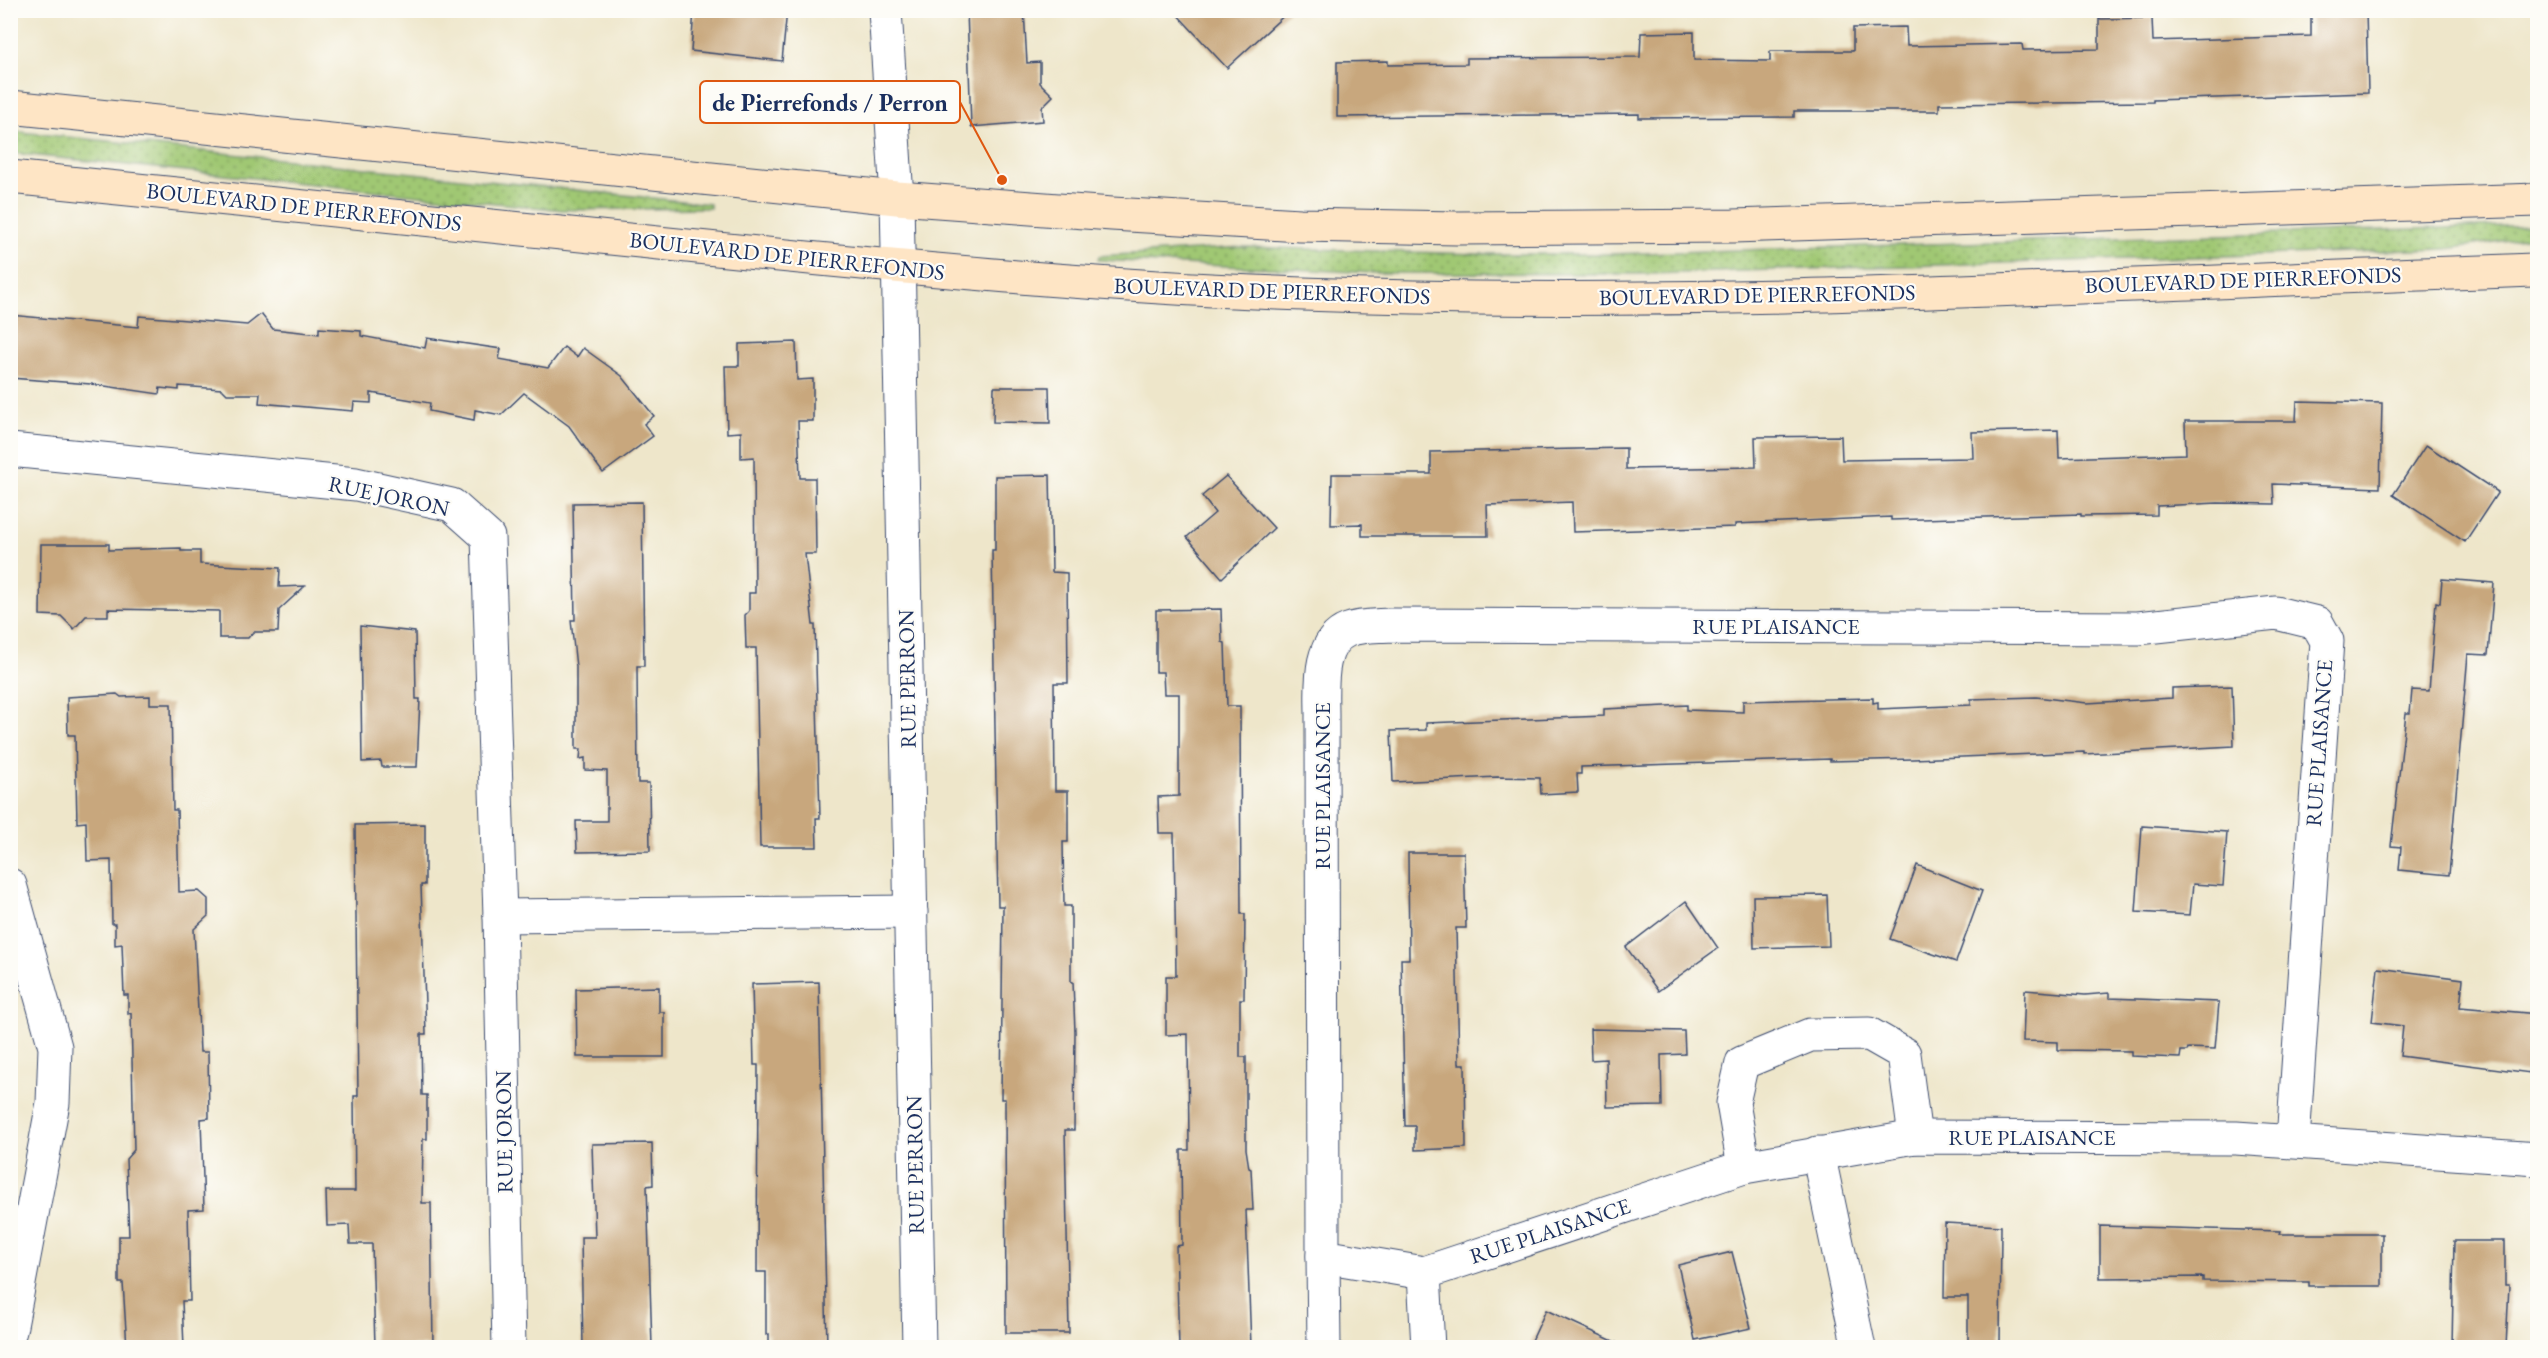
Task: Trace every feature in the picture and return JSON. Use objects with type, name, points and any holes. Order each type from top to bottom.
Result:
[{"type":"main road","points":[[10,106],[897,198],[1269,223],[1456,228],[1722,227],[2538,200]]},
{"type":"main road","name":"BOULEVARD DE PIERREFONDS","points":[[10,177],[900,269],[1245,292],[1575,299],[1816,295],[2538,270]]},
{"type":"street","name":"RUE PERRON","points":[[885,10],[900,269],[919,1347]]},
{"type":"street","name":"RUE JORON","points":[[10,450],[356,484],[452,505],[488,537],[500,916],[509,1347]]},
{"type":"street","name":"RUE PLAISANCE","points":[[1324,1347],[1322,692],[1328,649],[1337,637],[1348,630],[1363,627],[1438,624],[2138,628],[2276,613],[2317,623],[2327,641],[2293,1141]]},
{"type":"street","points":[[10,885],[55,1047],[52,1103],[10,1331]]},
{"type":"street","points":[[500,916],[911,912]]},
{"type":"street","name":"RUE PLAISANCE","points":[[1744,1167],[1733,1103],[1742,1063],[1810,1035],[1869,1034],[1904,1054],[1915,1137]]},
{"type":"street","name":"RUE PLAISANCE","points":[[1323,1256],[1424,1273],[1744,1167],[1915,1137],[2293,1141],[2538,1159]]},
{"type":"street","points":[[1818,1153],[1859,1347]]},
{"type":"street","points":[[1424,1273],[1428,1347]]},
{"type":"green space","points":[[11,131],[710,204],[710,208],[563,210],[11,153]]},
{"type":"green space","points":[[2538,225],[2537,236],[2446,249],[1649,274],[1376,273],[1098,260],[1099,256],[1244,247],[1477,254],[1610,254]]},
{"type":"building","points":[[694,10],[787,10],[782,61],[691,51]]},
{"type":"building","points":[[967,10],[1024,10],[1027,63],[1040,62],[1040,83],[1053,96],[1042,107],[1043,121],[971,127]]},
{"type":"building","points":[[1173,10],[1290,10],[1227,68]]},
{"type":"building","points":[[2311,10],[2366,10],[2368,93],[2153,100],[2153,102],[1939,104],[1939,111],[1794,111],[1794,117],[1639,118],[1639,114],[1337,117],[1337,62],[1388,61],[1388,65],[1467,64],[1467,58],[1640,57],[1641,33],[1694,32],[1694,60],[1770,61],[1770,51],[1853,51],[1853,28],[1906,27],[1907,46],[2022,44],[2023,50],[2099,49],[2099,19],[2152,18],[2153,41],[2311,36]]},
{"type":"building","points":[[261,314],[273,329],[319,334],[319,328],[361,331],[361,336],[425,348],[427,338],[501,349],[499,359],[548,368],[564,347],[577,357],[583,348],[622,376],[654,416],[644,424],[653,436],[603,473],[569,426],[524,393],[501,415],[475,410],[474,420],[429,411],[430,403],[371,393],[371,403],[354,402],[353,411],[259,403],[260,394],[227,394],[222,389],[179,386],[179,390],[160,388],[159,394],[91,384],[10,378],[10,315],[138,327],[139,316],[247,325]]},
{"type":"building","points":[[796,342],[797,380],[813,379],[813,421],[798,421],[800,478],[815,478],[816,554],[805,554],[813,625],[815,625],[820,818],[816,818],[817,847],[760,847],[756,648],[746,648],[745,615],[749,611],[749,593],[755,593],[754,457],[741,458],[741,432],[727,433],[725,366],[739,366],[739,344]]},
{"type":"building","points":[[994,387],[1049,387],[1050,423],[993,422]]},
{"type":"building","points":[[2297,401],[2382,403],[2380,488],[2273,484],[2274,504],[2218,503],[2157,506],[2157,515],[2081,516],[2081,514],[1891,520],[1891,517],[1735,524],[1735,527],[1573,532],[1572,502],[1487,505],[1488,536],[1362,536],[1362,524],[1331,525],[1332,474],[1431,474],[1431,452],[1626,448],[1626,469],[1756,467],[1755,437],[1841,436],[1842,460],[1973,458],[1972,432],[2058,430],[2059,458],[2186,454],[2185,421],[2296,421]]},
{"type":"building","points":[[2426,445],[2498,492],[2465,542],[2393,495]]},
{"type":"building","points":[[1050,475],[1052,572],[1067,573],[1068,683],[1054,683],[1055,791],[1068,791],[1068,842],[1063,842],[1064,906],[1071,906],[1071,982],[1073,982],[1075,1032],[1074,1130],[1065,1130],[1069,1333],[1006,1333],[1005,1099],[1001,1099],[1003,906],[998,906],[992,550],[995,550],[995,476]]},
{"type":"building","points":[[1226,476],[1274,528],[1222,578],[1187,537],[1215,513],[1202,496]]},
{"type":"building","points":[[642,502],[644,666],[637,666],[638,783],[649,783],[650,851],[577,852],[576,821],[607,821],[607,771],[585,770],[585,758],[580,759],[581,749],[576,749],[576,667],[571,620],[575,620],[573,503]]},
{"type":"building","points":[[41,544],[109,544],[109,550],[181,548],[181,551],[200,551],[200,564],[280,568],[279,587],[305,586],[279,610],[278,632],[253,632],[248,638],[219,638],[219,611],[108,609],[108,616],[86,616],[74,629],[61,616],[40,615]]},
{"type":"building","points":[[2442,579],[2494,583],[2488,655],[2468,654],[2449,875],[2399,870],[2401,847],[2391,846],[2406,713],[2410,713],[2412,690],[2429,691],[2436,602],[2440,603]]},
{"type":"building","points":[[1221,609],[1222,642],[1225,643],[1227,706],[1240,706],[1241,914],[1245,914],[1244,999],[1240,999],[1240,1057],[1246,1057],[1246,1149],[1251,1169],[1253,1210],[1246,1210],[1251,1347],[1179,1347],[1176,1246],[1182,1245],[1181,1150],[1189,1150],[1188,1034],[1166,1035],[1166,976],[1176,976],[1174,833],[1159,833],[1158,797],[1179,796],[1179,694],[1164,694],[1163,672],[1156,672],[1156,610]]},
{"type":"building","points":[[360,626],[415,632],[416,699],[420,699],[417,767],[382,767],[381,761],[362,762]]},
{"type":"building","points":[[2232,686],[2234,746],[2084,754],[2084,752],[1913,759],[1830,761],[1830,759],[1581,767],[1581,774],[1577,774],[1578,792],[1541,794],[1540,778],[1497,777],[1393,782],[1391,731],[1426,730],[1426,723],[1604,716],[1604,709],[1687,705],[1687,710],[1743,712],[1743,701],[1873,698],[1873,703],[1878,702],[1878,709],[1971,705],[1971,699],[2036,697],[2087,703],[2172,698],[2172,688]]},
{"type":"building","points":[[117,694],[121,697],[150,696],[150,704],[171,704],[173,810],[177,810],[179,892],[199,891],[208,899],[208,916],[194,929],[200,1052],[208,1052],[209,1118],[201,1119],[204,1209],[188,1210],[190,1301],[182,1301],[184,1347],[127,1347],[123,1283],[119,1283],[119,1236],[129,1236],[126,1159],[134,1150],[131,1013],[128,1014],[128,995],[124,995],[122,944],[115,945],[115,924],[112,924],[111,860],[87,861],[86,822],[77,823],[75,735],[68,735],[67,697]]},
{"type":"building","points":[[425,824],[425,885],[421,885],[426,1034],[421,1034],[422,1095],[427,1095],[427,1139],[423,1139],[422,1203],[431,1203],[433,1346],[375,1346],[372,1244],[350,1244],[349,1225],[327,1226],[326,1191],[355,1191],[354,1096],[358,1096],[355,825]]},
{"type":"building","points":[[2142,826],[2227,832],[2223,886],[2193,884],[2190,915],[2136,912]]},
{"type":"building","points":[[1408,853],[1464,853],[1466,928],[1456,928],[1459,1064],[1465,1064],[1466,1148],[1415,1150],[1415,1126],[1405,1126],[1401,959],[1409,959]]},
{"type":"building","points":[[1917,865],[1982,891],[1956,962],[1890,939]]},
{"type":"building","points":[[1827,895],[1829,946],[1754,948],[1753,896]]},
{"type":"building","points":[[1686,901],[1718,948],[1658,991],[1626,947]]},
{"type":"building","points":[[2378,968],[2463,979],[2460,1007],[2538,1014],[2538,1074],[2400,1056],[2403,1026],[2372,1022]]},
{"type":"building","points":[[819,982],[827,1347],[769,1347],[769,1334],[766,1335],[766,1272],[757,1272],[758,1065],[754,1065],[752,984]]},
{"type":"building","points":[[659,987],[659,1012],[664,1012],[664,1057],[577,1057],[576,989]]},
{"type":"building","points":[[2025,990],[2085,995],[2109,993],[2109,998],[2219,1002],[2215,1049],[2188,1048],[2187,1051],[2181,1051],[2180,1058],[2131,1056],[2131,1051],[2058,1050],[2058,1042],[2023,1041]]},
{"type":"building","points":[[1590,1029],[1684,1031],[1685,1054],[1661,1055],[1662,1106],[1607,1107],[1606,1059],[1591,1060]]},
{"type":"building","points":[[652,1143],[653,1185],[647,1186],[652,1347],[583,1347],[581,1237],[595,1237],[592,1144]]},
{"type":"building","points":[[1945,1223],[2001,1226],[2000,1347],[1968,1347],[1968,1297],[1944,1297]]},
{"type":"building","points":[[2100,1226],[2280,1231],[2279,1234],[2382,1234],[2382,1286],[2309,1286],[2309,1282],[2203,1281],[2203,1277],[2100,1278]]},
{"type":"building","points":[[2454,1241],[2505,1241],[2505,1285],[2509,1285],[2506,1347],[2452,1347]]},
{"type":"building","points":[[1732,1252],[1751,1328],[1695,1340],[1678,1265]]},
{"type":"building","points":[[1546,1310],[1626,1347],[1529,1347]]},
{"type":"place","name":"de Pierrefonds / Perron","points":[[1002,180]]}]
